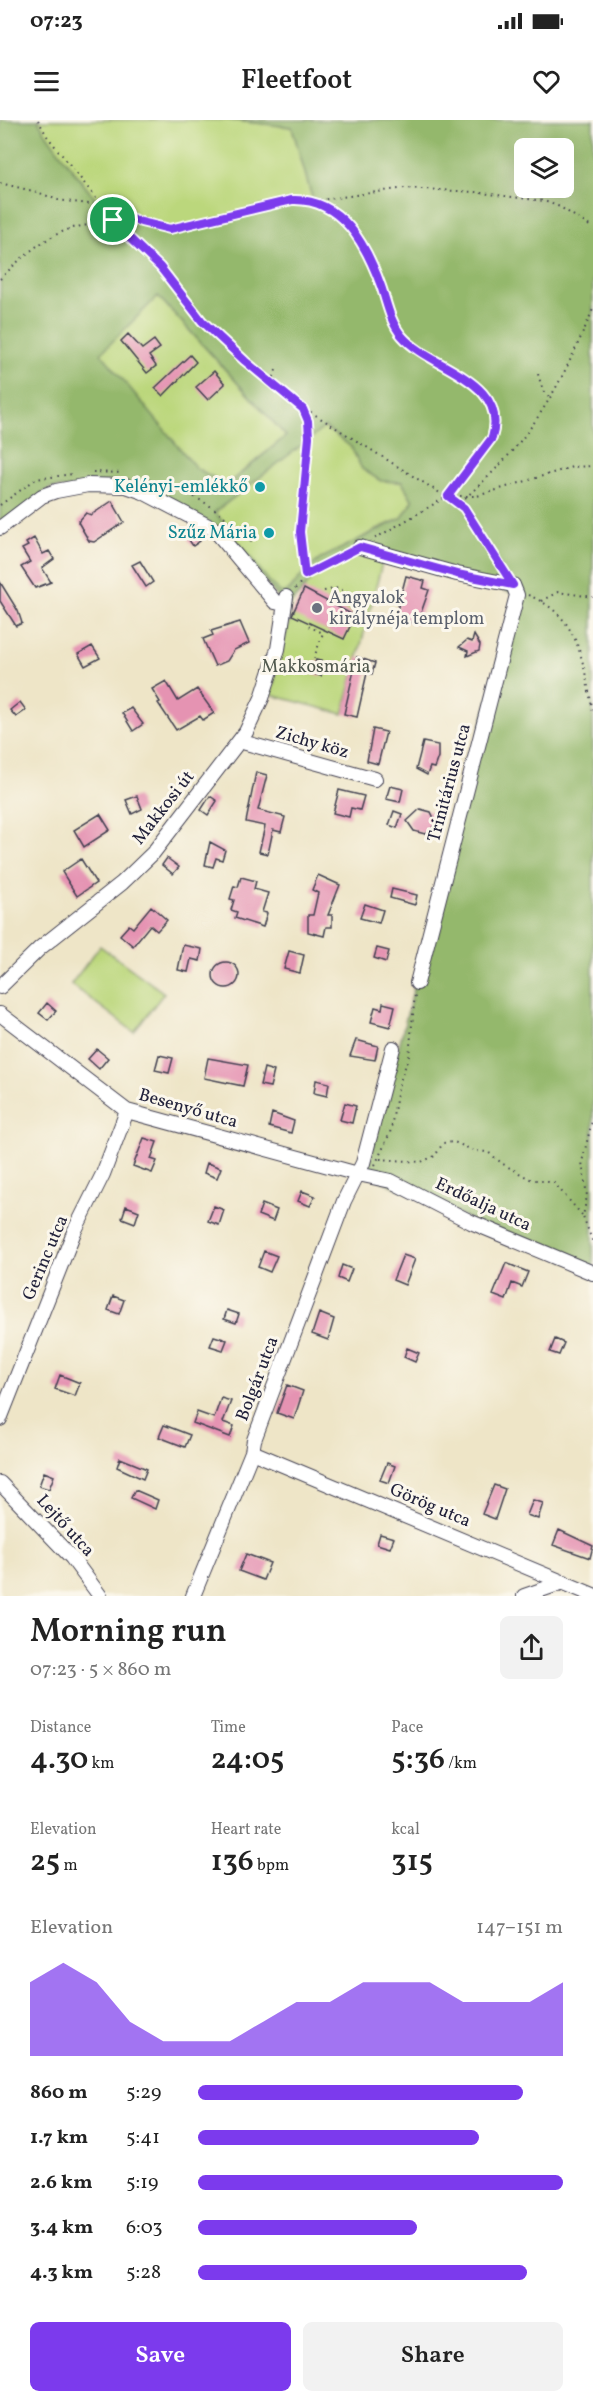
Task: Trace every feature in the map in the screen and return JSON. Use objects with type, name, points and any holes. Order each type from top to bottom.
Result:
[{"type":"street","points":[[0,528],[42,496],[56,491],[88,485],[126,486],[143,492],[214,529],[275,602],[285,601]]},
{"type":"street","points":[[360,547],[515,588]]},
{"type":"street","name":"Trinitárius utca","points":[[417,983],[515,588]]},
{"type":"street","name":"Makkosi út","points":[[0,987],[40,948],[122,883],[153,853],[246,732],[266,688],[284,621],[285,601]]},
{"type":"street","name":"Zichy köz","points":[[239,741],[375,779]]},
{"type":"street","name":"Besenyő utca","points":[[0,1014],[127,1111],[362,1174]]},
{"type":"street","points":[[362,1174],[393,1048]]},
{"type":"street","name":"Gerinc utca","points":[[0,1419],[74,1232],[103,1174],[127,1111]]},
{"type":"street","name":"Erdőalja utca","points":[[362,1174],[397,1183],[471,1222],[593,1273]]},
{"type":"street","name":"Bolgár utca","points":[[193,1596],[252,1452],[254,1440],[340,1212],[362,1174]]},
{"type":"street","name":"Görög utca","points":[[252,1452],[593,1594]]},
{"type":"street","name":"Lejtő utca","points":[[0,1483],[72,1558],[100,1596]]},
{"type":"street","points":[[524,1596],[564,1582]]},
{"type":"path","points":[[38,120],[47,136],[113,220],[160,267],[202,321],[301,406],[464,508],[515,588],[541,601],[566,621],[575,638],[593,711]]},
{"type":"path","points":[[0,183],[58,200],[103,207],[141,222],[170,229],[273,204],[313,201],[405,188],[474,192],[544,201],[560,207],[593,228]]},
{"type":"path","points":[[285,601],[305,575],[360,547],[448,496],[492,438],[495,428],[484,391],[403,338],[393,321],[376,273],[357,236],[339,215],[313,201]]},
{"type":"path","points":[[0,279],[19,260],[53,235],[75,227],[99,226],[113,220]]},
{"type":"path","points":[[465,498],[496,470],[534,426],[568,370],[593,309]]},
{"type":"path","points":[[272,383],[277,368]]},
{"type":"path","points":[[538,374],[543,391],[551,398]]},
{"type":"path","points":[[301,406],[307,416],[309,429],[300,532],[305,575]]},
{"type":"path","points":[[448,496],[465,498],[572,467],[593,466]]},
{"type":"path","points":[[324,591],[338,588],[356,597],[355,605]]},
{"type":"path","points":[[541,601],[558,592],[593,597]]},
{"type":"path","points":[[301,668],[311,666],[323,631],[308,626]]},
{"type":"path","points":[[362,1174],[380,1159],[390,1133],[399,1084],[409,1056],[417,983]]},
{"type":"path","points":[[583,1216],[587,1196],[582,1162],[593,1117]]},
{"type":"path","points":[[380,1159],[416,1163],[435,1156],[442,1143],[454,1142],[471,1150],[492,1154],[503,1164],[530,1179],[556,1185],[583,1216],[593,1243]]},
{"type":"green space","points":[[0,120],[38,120],[70,166],[104,207],[142,224],[174,229],[264,206],[313,201],[292,127],[227,120],[593,120],[593,1273],[366,1174],[515,594],[362,550],[319,571],[287,608],[220,528],[144,489],[50,488],[0,526]],"holes":[[[158,296],[286,436],[227,485],[196,468],[101,353]],[[325,427],[351,447],[362,469],[381,481],[402,482],[413,501],[402,518],[322,558],[306,570],[289,591],[281,593],[268,580],[215,512]]]},
{"type":"green space","points":[[38,120],[227,120],[292,127],[313,201],[264,206],[183,228],[153,227],[142,224],[112,212],[99,202],[49,138]]},
{"type":"green space","points":[[158,296],[286,436],[226,485],[196,468],[100,353]]},
{"type":"green space","points":[[324,427],[351,447],[362,469],[381,481],[402,482],[413,501],[402,518],[377,529],[306,570],[289,591],[281,593],[268,581],[215,512]]},
{"type":"green space","name":"Makkosmária","points":[[364,551],[384,556],[343,714],[271,695],[288,626],[310,578]]},
{"type":"green space","points":[[100,946],[164,993],[134,1032],[71,984]]},
{"type":"building","points":[[128,334],[142,349],[154,340],[160,348],[149,356],[156,366],[147,373],[121,341]]},
{"type":"building","points":[[190,355],[196,362],[163,396],[155,388]]},
{"type":"building","points":[[214,371],[225,384],[208,400],[196,387]]},
{"type":"building","points":[[112,501],[124,522],[94,542],[89,541],[78,522],[86,513],[91,515]]},
{"type":"building","points":[[192,529],[200,541],[193,546],[185,534]]},
{"type":"building","points":[[34,538],[43,554],[49,551],[54,559],[42,568],[51,582],[35,588],[21,567],[30,562],[22,549],[28,546],[26,543]]},
{"type":"building","points":[[140,561],[153,582],[146,587],[132,565]]},
{"type":"building","points":[[406,576],[425,581],[423,588],[429,590],[417,624],[395,618]]},
{"type":"building","points":[[0,582],[18,611],[22,623],[16,626],[0,601]]},
{"type":"building","name":"Angyalok királynéja templom","points":[[304,589],[355,616],[344,639],[292,615]]},
{"type":"building","points":[[240,622],[249,643],[234,650],[227,661],[215,666],[203,639],[213,635],[211,631]]},
{"type":"building","points":[[474,635],[480,645],[479,651],[467,656],[468,651],[459,647],[467,640],[472,642]]},
{"type":"building","points":[[92,646],[100,658],[85,666],[78,654]]},
{"type":"building","points":[[357,657],[375,663],[372,674],[367,673],[357,717],[344,714]]},
{"type":"building","points":[[316,660],[325,662],[321,676],[312,673]]},
{"type":"building","points":[[166,681],[178,701],[197,689],[214,713],[203,720],[200,716],[176,730],[158,703],[160,702],[152,689]]},
{"type":"building","points":[[20,702],[26,710],[16,717],[10,710]]},
{"type":"building","points":[[131,708],[143,724],[133,731],[122,713]]},
{"type":"building","points":[[373,729],[386,732],[378,764],[367,761]]},
{"type":"building","points":[[423,742],[438,745],[438,757],[434,768],[430,767],[427,775],[416,769]]},
{"type":"building","points":[[256,772],[267,775],[258,810],[285,817],[281,832],[273,830],[268,854],[259,852],[265,826],[246,822]]},
{"type":"building","points":[[390,786],[403,789],[400,802],[386,799]]},
{"type":"building","points":[[339,790],[364,796],[360,810],[351,808],[349,817],[333,813]]},
{"type":"building","points":[[137,796],[142,809],[132,814],[126,800]]},
{"type":"building","points":[[210,796],[217,801],[208,815],[201,810]]},
{"type":"building","points":[[420,809],[431,812],[436,822],[430,832],[425,834],[414,831],[407,821]]},
{"type":"building","points":[[394,811],[402,814],[397,828],[389,825]]},
{"type":"building","points":[[100,814],[110,830],[84,847],[74,830]]},
{"type":"building","points":[[210,842],[225,850],[222,860],[216,858],[213,867],[205,865]]},
{"type":"building","points":[[167,858],[179,867],[173,874],[162,865]]},
{"type":"building","points":[[81,859],[96,883],[77,896],[62,872]]},
{"type":"building","points":[[318,875],[340,885],[328,915],[332,915],[332,927],[326,927],[324,936],[308,932],[308,915],[313,915],[318,893],[312,890]]},
{"type":"building","points":[[241,877],[256,881],[254,889],[268,893],[262,912],[267,913],[263,927],[235,918],[237,912],[231,910],[234,900],[230,899],[234,886],[238,887]]},
{"type":"building","points":[[392,889],[417,895],[415,905],[390,898]]},
{"type":"building","points":[[365,904],[383,910],[379,923],[360,918]]},
{"type":"building","points":[[151,906],[167,920],[157,931],[150,925],[133,946],[120,935],[129,925],[133,928]]},
{"type":"building","points":[[183,945],[202,949],[200,961],[191,959],[188,972],[178,970]]},
{"type":"building","points":[[377,948],[389,951],[386,962],[374,958]]},
{"type":"building","points":[[289,951],[304,955],[300,973],[284,969]]},
{"type":"building","points":[[226,962],[236,965],[239,975],[236,985],[226,988],[216,985],[213,975],[216,965]]},
{"type":"building","points":[[47,1003],[56,1011],[48,1020],[39,1013]]},
{"type":"building","points":[[383,1003],[395,1006],[390,1027],[371,1022],[375,1007],[382,1009]]},
{"type":"building","points":[[356,1040],[378,1046],[375,1060],[350,1056]]},
{"type":"building","points":[[97,1049],[108,1058],[99,1069],[88,1059]]},
{"type":"building","points":[[159,1055],[173,1058],[169,1073],[155,1070]]},
{"type":"building","points":[[208,1058],[248,1065],[243,1086],[204,1078]]},
{"type":"building","points":[[264,1068],[274,1071],[270,1087],[260,1085]]},
{"type":"building","points":[[316,1080],[329,1083],[327,1096],[314,1093]]},
{"type":"building","points":[[345,1103],[356,1106],[352,1123],[340,1120]]},
{"type":"building","points":[[272,1113],[294,1121],[291,1133],[269,1127]]},
{"type":"building","points":[[144,1138],[157,1142],[151,1159],[157,1161],[152,1173],[133,1166]]},
{"type":"building","points":[[207,1163],[221,1168],[217,1178],[204,1173]]},
{"type":"building","points":[[302,1191],[315,1196],[310,1206],[298,1201]]},
{"type":"building","points":[[262,1204],[277,1210],[273,1221],[258,1215]]},
{"type":"building","points":[[126,1206],[139,1211],[135,1223],[122,1218]]},
{"type":"building","points":[[214,1206],[224,1210],[219,1225],[208,1221]]},
{"type":"building","points":[[264,1251],[277,1256],[270,1272],[258,1267]]},
{"type":"building","points":[[403,1255],[415,1259],[405,1285],[393,1280]]},
{"type":"building","points":[[506,1263],[528,1272],[522,1287],[512,1283],[506,1300],[493,1295]]},
{"type":"building","points":[[342,1265],[352,1269],[347,1282],[338,1278]]},
{"type":"building","points":[[113,1296],[124,1300],[119,1314],[108,1310]]},
{"type":"building","points":[[227,1310],[239,1314],[236,1323],[224,1319]]},
{"type":"building","points":[[319,1313],[334,1319],[328,1340],[312,1334]]},
{"type":"building","points":[[214,1336],[227,1340],[223,1350],[210,1346]]},
{"type":"building","points":[[555,1339],[564,1343],[559,1355],[550,1352]]},
{"type":"building","points":[[407,1348],[419,1353],[415,1362],[404,1357]]},
{"type":"building","points":[[60,1375],[80,1383],[75,1396],[55,1389]]},
{"type":"building","points":[[287,1385],[303,1391],[294,1419],[277,1413]]},
{"type":"building","points":[[221,1398],[231,1401],[223,1422],[234,1426],[230,1437],[193,1423],[197,1412],[214,1418]]},
{"type":"building","points":[[164,1425],[190,1435],[185,1447],[159,1437]]},
{"type":"building","points":[[120,1458],[147,1469],[143,1479],[117,1467]]},
{"type":"building","points":[[387,1463],[395,1466],[389,1483],[380,1480]]},
{"type":"building","points":[[44,1472],[54,1476],[49,1489],[39,1486]]},
{"type":"building","points":[[494,1485],[505,1489],[495,1519],[482,1514]]},
{"type":"building","points":[[135,1490],[158,1500],[155,1509],[131,1498]]},
{"type":"building","points":[[533,1500],[543,1503],[538,1519],[527,1515]]},
{"type":"building","points":[[559,1530],[593,1546],[590,1558],[553,1545]]},
{"type":"building","points":[[380,1534],[394,1538],[390,1548],[377,1544]]},
{"type":"building","points":[[246,1554],[270,1563],[263,1580],[239,1571]]},
{"type":"place","name":"Kelényi-emlékkő","points":[[260,487]]},
{"type":"place","name":"Szűz Mária","points":[[269,533]]},
{"type":"place","name":"Angyalok királynéja templom","points":[[317,608]]},
{"type":"route","points":[[292,200],[313,201],[339,215],[352,229],[367,253],[382,289],[386,306],[403,338],[484,391],[494,415],[495,428],[492,438],[448,496],[464,508],[513,585],[457,574],[360,547],[305,575],[300,532],[309,437],[306,413],[301,406],[245,361],[202,321],[160,267],[113,220],[103,207],[153,226],[170,229],[292,200]]}]
